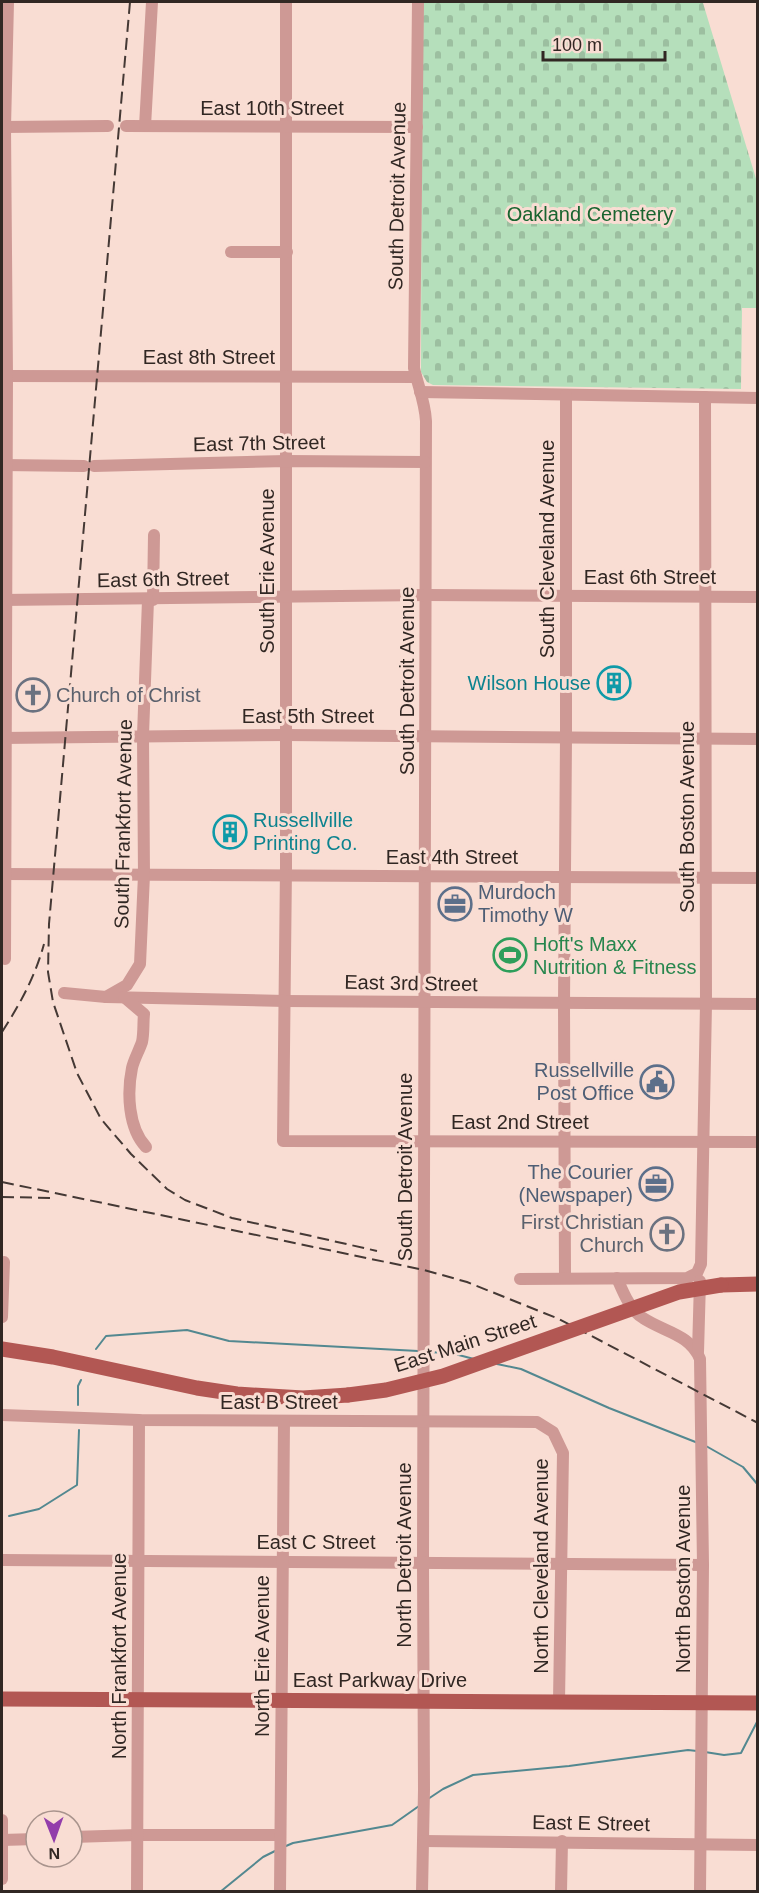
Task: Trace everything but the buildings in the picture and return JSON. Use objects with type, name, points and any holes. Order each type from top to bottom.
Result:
[{"type":"main road","name":"East Main Street","points":[[2,1349],[237,1394],[303,1398],[348,1395],[386,1390],[443,1376],[669,1295],[721,1285],[758,1284]]},
{"type":"main road","name":"East Parkway Drive","points":[[2,1699],[757,1703]]},
{"type":"street","points":[[5,959],[3,127],[8,2]]},
{"type":"street","points":[[144,126],[152,2]]},
{"type":"street","name":"South Erie Avenue","points":[[283,1141],[288,376],[286,2]]},
{"type":"street","name":"South Detroit Avenue","points":[[418,2],[414,368],[425,404],[426,421],[427,595],[424,1362]]},
{"type":"street","points":[[3,127],[108,126]]},
{"type":"street","name":"East 10th Street","points":[[126,126],[417,127]]},
{"type":"street","points":[[231,252],[287,252]]},
{"type":"street","name":"East 8th Street","points":[[4,376],[416,377]]},
{"type":"street","points":[[420,392],[758,398]]},
{"type":"street","name":"South Cleveland Avenue","points":[[565,1278],[566,395]]},
{"type":"street","name":"South Boston Avenue","points":[[699,1269],[706,1004],[705,397]]},
{"type":"street","name":"East 7th Street","points":[[4,465],[89,466],[286,461],[425,462]]},
{"type":"street","name":"South Frankfort Avenue","points":[[105,997],[127,985],[140,964],[144,875],[143,735],[154,535]]},
{"type":"street","name":"East 6th Street","points":[[3,600],[427,595],[758,597]]},
{"type":"street","name":"East 5th Street","points":[[3,738],[286,735],[758,739]]},
{"type":"street","name":"East 4th Street","points":[[3,874],[758,878]]},
{"type":"street","name":"East 3rd Street","points":[[64,993],[105,997],[285,1001],[758,1004]]},
{"type":"street","points":[[124,997],[144,1014],[143,1040],[131,1069],[130,1107],[133,1128],[146,1147]]},
{"type":"street","name":"East 2nd Street","points":[[283,1141],[758,1142]]},
{"type":"street","points":[[2,1317],[4,1262]]},
{"type":"street","points":[[520,1279],[687,1278],[699,1269]]},
{"type":"street","points":[[698,1352],[699,1269]]},
{"type":"street","points":[[617,1278],[633,1309],[642,1318],[680,1336],[696,1347],[698,1352]]},
{"type":"street","name":"North Boston Avenue","points":[[698,1352],[702,1441],[703,1565],[700,1892]]},
{"type":"street","name":"North Detroit Avenue","points":[[422,1892],[424,1841],[424,1362]]},
{"type":"street","name":"East B Street","points":[[2,1415],[139,1420],[537,1422],[554,1432]]},
{"type":"street","name":"North Frankfort Avenue","points":[[137,1892],[139,1420]]},
{"type":"street","name":"North Erie Avenue","points":[[280,1892],[284,1421]]},
{"type":"street","name":"North Cleveland Avenue","points":[[554,1432],[563,1453],[559,1701]]},
{"type":"street","name":"East C Street","points":[[2,1560],[703,1565]]},
{"type":"street","points":[[2,1820],[2,1879]]},
{"type":"street","points":[[84,1837],[280,1837]]},
{"type":"street","points":[[2,1840],[24,1839]]},
{"type":"street","name":"East E Street","points":[[424,1841],[758,1845]]},
{"type":"street","points":[[561,1892],[562,1841]]},
{"type":"green space","name":"Oakland Cemetery","points":[[422,2],[703,3],[757,182],[757,308],[742,308],[741,389],[433,385],[427,382],[421,372]]},
{"type":"waterway","points":[[96,1349],[106,1336],[187,1330],[229,1341],[418,1351]]},
{"type":"waterway","points":[[426,1352],[451,1353],[474,1359]]},
{"type":"waterway","points":[[497,1364],[521,1369],[609,1408],[698,1443]]},
{"type":"waterway","points":[[78,1405],[78,1386],[81,1380]]},
{"type":"waterway","points":[[9,1516],[39,1509],[77,1485],[79,1430]]},
{"type":"waterway","points":[[706,1446],[743,1467],[758,1485]]},
{"type":"waterway","points":[[705,1752],[724,1755],[741,1753],[758,1720]]},
{"type":"waterway","points":[[428,1799],[473,1775],[569,1766],[688,1750],[697,1751]]},
{"type":"waterway","points":[[286,1846],[392,1825],[419,1806]]},
{"type":"waterway","points":[[220,1892],[263,1857],[275,1851]]},
{"type":"railway","points":[[130,2],[49,924],[48,972],[53,1002],[77,1073],[101,1119],[131,1154],[167,1189],[185,1200],[232,1218],[377,1251]]},
{"type":"railway","points":[[2,1032],[26,990],[44,944]]},
{"type":"railway","points":[[2,1182],[424,1270],[467,1282],[559,1319],[758,1423]]},
{"type":"railway","points":[[2,1197],[52,1198]]},
{"type":"place","name":"Wilson House","points":[[614,683]]},
{"type":"place","name":"Church of Christ","points":[[33,695]]},
{"type":"place","name":"Russellville Printing Co.","points":[[230,832]]},
{"type":"place","name":"Murdoch Timothy W","points":[[455,904]]},
{"type":"place","name":"Hoft's Maxx Nutrition & Fitness","points":[[510,955]]},
{"type":"place","name":"Russellville Post Office","points":[[657,1082]]},
{"type":"place","name":"The Courier (Newspaper)","points":[[656,1184]]},
{"type":"place","name":"First Christian Church","points":[[667,1234]]}]
